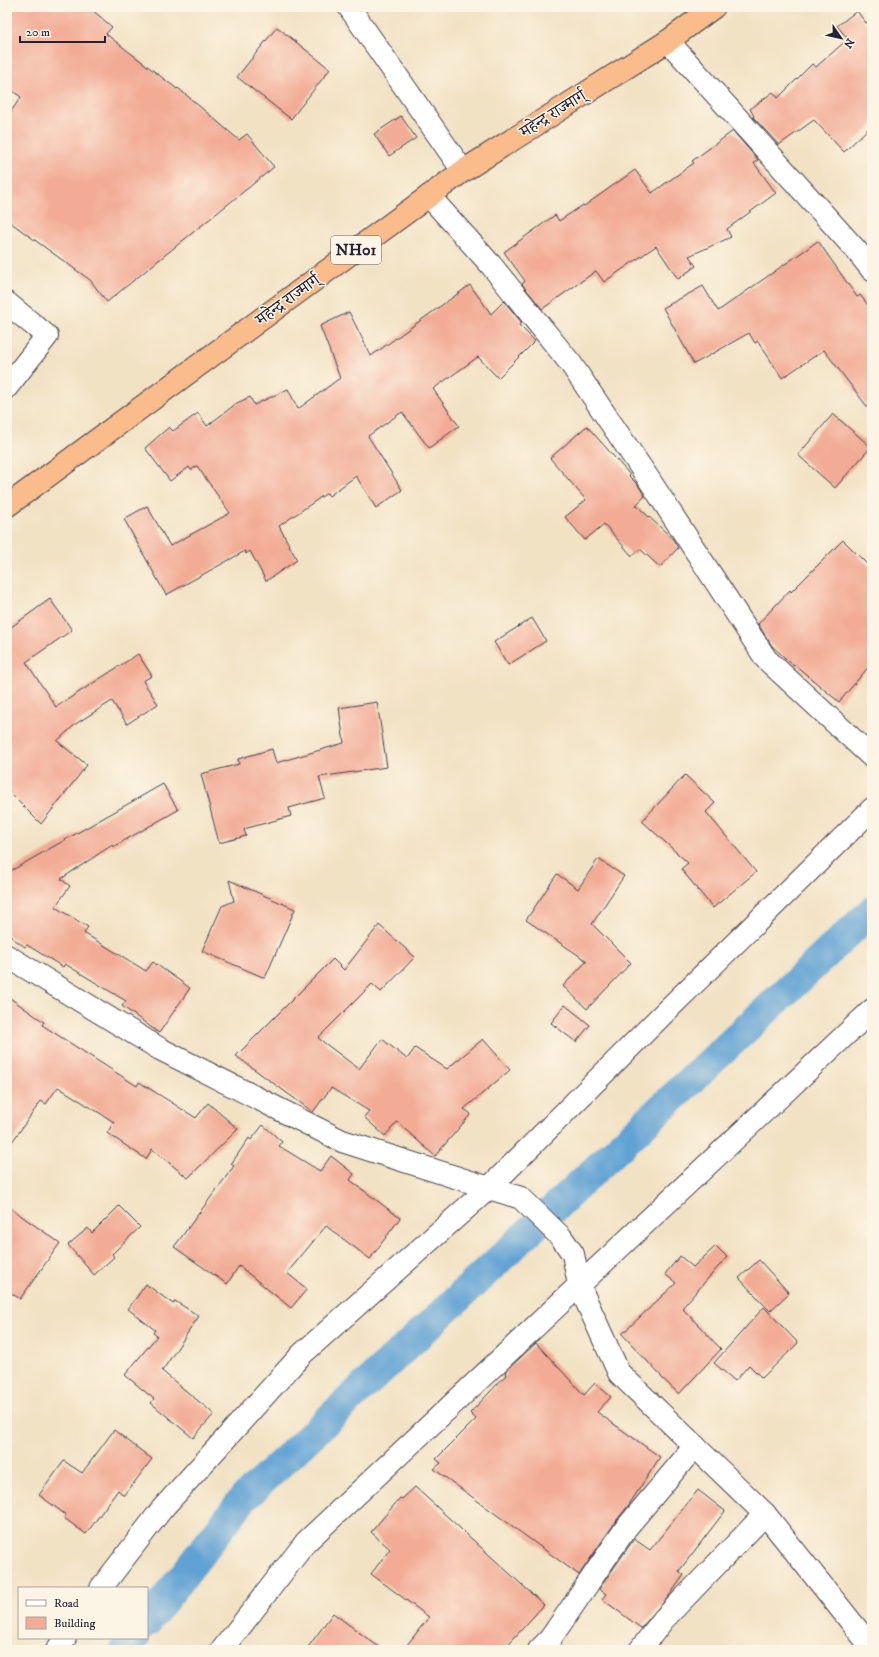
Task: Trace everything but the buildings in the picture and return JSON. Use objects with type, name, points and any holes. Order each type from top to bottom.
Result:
[{"type":"highway","name":"महेन्द्र राज्मार्ग्","points":[[7,506],[463,171],[668,41],[714,7]]},
{"type":"street","points":[[349,7],[463,171]]},
{"type":"street","points":[[668,41],[856,250],[872,270]]},
{"type":"street","points":[[429,196],[491,265],[572,364],[650,480],[766,659],[872,757]]},
{"type":"street","points":[[7,303],[47,336],[7,387]]},
{"type":"street","points":[[102,1587],[162,1509],[302,1354],[490,1187],[660,1017],[872,809]]},
{"type":"street","points":[[7,956],[160,1049],[342,1141],[521,1198],[562,1237],[573,1254],[579,1286],[619,1374],[765,1514],[872,1648]]},
{"type":"street","points":[[222,1650],[306,1542],[872,1010]]},
{"type":"street","points":[[539,1650],[550,1639],[626,1528],[695,1446]]},
{"type":"street","points":[[640,1650],[663,1620],[765,1514]]},
{"type":"street","points":[[57,1650],[64,1639]]},
{"type":"waterway","points":[[148,1621],[243,1499],[872,911]]},
{"type":"waterway","points":[[125,1650],[134,1639]]}]
